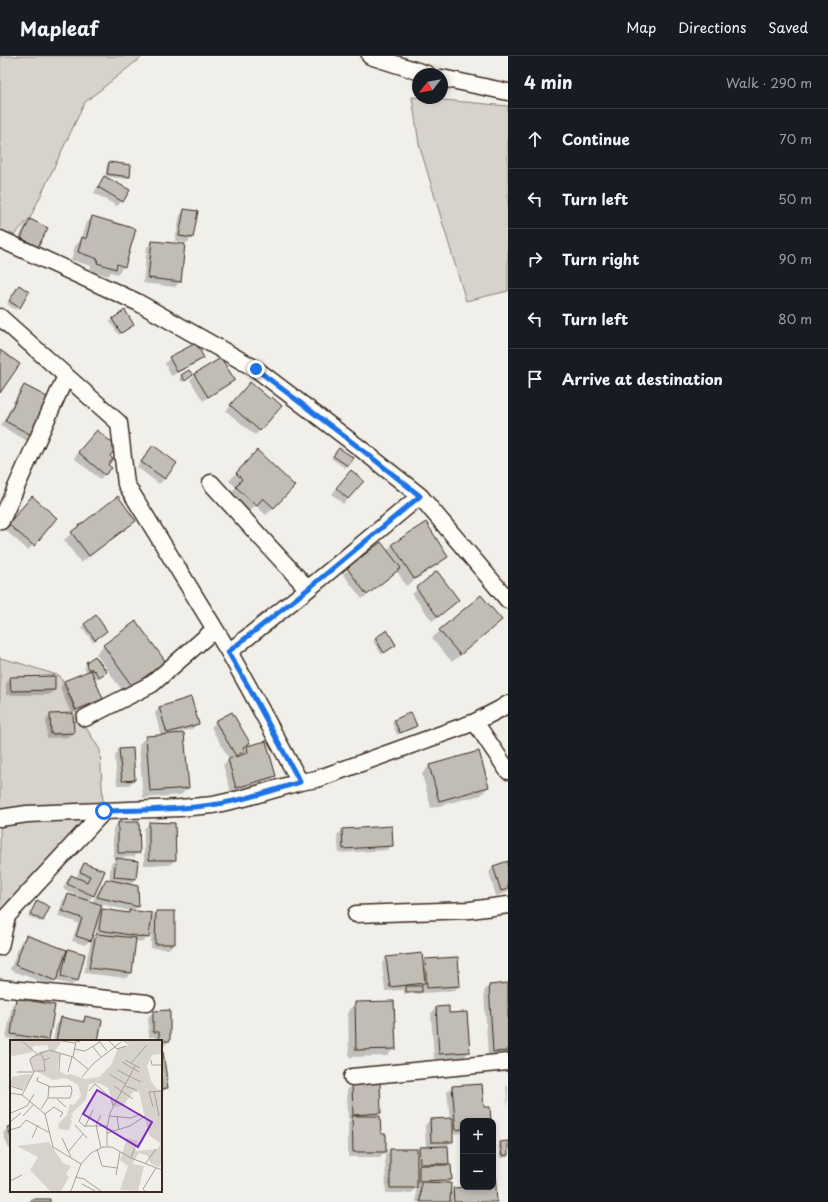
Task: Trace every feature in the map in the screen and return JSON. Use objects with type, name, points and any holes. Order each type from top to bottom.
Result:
[{"type":"street","points":[[370,56],[412,69]]},
{"type":"street","points":[[448,79],[508,92]]},
{"type":"street","points":[[0,238],[137,302],[256,369],[420,496],[508,600]]},
{"type":"street","points":[[0,317],[119,424],[126,484],[215,629],[300,782]]},
{"type":"street","points":[[1,521],[66,376]]},
{"type":"street","points":[[212,483],[308,589]]},
{"type":"street","points":[[228,652],[308,589],[420,496]]},
{"type":"street","points":[[85,718],[152,684],[215,629]]},
{"type":"street","points":[[0,818],[27,814],[180,808],[213,805],[300,782],[317,779],[475,722],[508,704]]},
{"type":"street","points":[[475,722],[508,771]]},
{"type":"street","points":[[0,947],[7,916],[104,811]]},
{"type":"street","points":[[356,914],[470,910],[508,905]]},
{"type":"street","points":[[0,988],[147,1003]]},
{"type":"street","points":[[352,1077],[508,1062]]},
{"type":"shaded area","points":[[0,56],[143,56],[85,102],[30,218],[0,250]]},
{"type":"shaded area","points":[[448,100],[508,106],[508,291],[466,301],[419,144],[413,104],[448,104]]},
{"type":"shaded area","points":[[0,658],[60,676],[75,710],[100,750],[104,821],[0,931]]},
{"type":"building","points":[[109,162],[131,165],[130,177],[107,174]]},
{"type":"building","points":[[104,176],[130,190],[123,202],[98,187]]},
{"type":"building","points":[[184,209],[198,211],[193,238],[179,236]]},
{"type":"building","points":[[92,216],[136,229],[125,267],[117,264],[116,269],[97,263],[98,259],[78,252],[82,237],[86,239]]},
{"type":"building","points":[[30,219],[48,228],[38,247],[21,238]]},
{"type":"building","points":[[152,241],[185,244],[181,282],[148,278]]},
{"type":"building","points":[[19,285],[29,292],[20,308],[9,301]]},
{"type":"building","points":[[125,310],[134,325],[121,333],[112,319]]},
{"type":"building","points":[[196,343],[204,358],[177,372],[169,357]]},
{"type":"building","points":[[0,350],[20,364],[0,393]]},
{"type":"building","points":[[221,358],[235,380],[208,397],[194,374]]},
{"type":"building","points":[[189,370],[193,375],[185,381],[181,375]]},
{"type":"building","points":[[250,382],[270,399],[272,397],[282,406],[260,431],[230,405]]},
{"type":"building","points":[[24,385],[51,399],[35,437],[5,421]]},
{"type":"building","points":[[97,430],[117,447],[110,456],[113,459],[108,465],[112,468],[105,475],[78,452]]},
{"type":"building","points":[[153,445],[177,463],[165,479],[141,462]]},
{"type":"building","points":[[339,448],[354,458],[348,466],[333,456]]},
{"type":"building","points":[[257,450],[295,486],[274,508],[263,498],[256,506],[236,487],[242,479],[236,473]]},
{"type":"building","points":[[351,470],[364,481],[348,499],[336,488]]},
{"type":"building","points":[[32,496],[57,518],[34,546],[8,524]]},
{"type":"building","points":[[118,496],[136,521],[89,556],[71,532]]},
{"type":"building","points":[[426,522],[448,557],[414,579],[392,544]]},
{"type":"building","points":[[381,542],[401,568],[367,595],[347,568]]},
{"type":"building","points":[[437,571],[459,600],[438,617],[416,588]]},
{"type":"building","points":[[481,595],[502,620],[460,655],[439,630]]},
{"type":"building","points":[[96,615],[107,631],[95,640],[84,624]]},
{"type":"building","points":[[136,621],[166,662],[132,686],[103,645]]},
{"type":"building","points":[[387,630],[396,645],[384,653],[375,638]]},
{"type":"building","points":[[95,656],[107,672],[99,677],[94,670],[93,671],[91,668],[89,670],[86,665],[86,662]]},
{"type":"building","points":[[91,670],[103,699],[76,710],[64,681]]},
{"type":"building","points":[[55,676],[55,690],[11,691],[10,677]]},
{"type":"building","points":[[191,697],[199,724],[167,733],[159,707]]},
{"type":"building","points":[[232,712],[250,743],[243,747],[245,751],[236,756],[215,721]]},
{"type":"building","points":[[411,712],[417,726],[400,733],[394,720]]},
{"type":"building","points":[[73,713],[74,733],[51,734],[50,714]]},
{"type":"building","points":[[184,733],[189,788],[150,791],[146,736]]},
{"type":"building","points":[[266,741],[276,776],[236,788],[228,759],[248,753],[247,746]]},
{"type":"building","points":[[133,748],[135,780],[122,781],[119,749]]},
{"type":"building","points":[[479,751],[489,787],[439,801],[429,765]]},
{"type":"building","points":[[118,822],[139,822],[140,853],[118,853]]},
{"type":"building","points":[[149,822],[175,823],[176,860],[149,860]]},
{"type":"building","points":[[392,826],[393,846],[343,849],[342,829]]},
{"type":"building","points":[[116,858],[138,861],[136,879],[114,877]]},
{"type":"building","points":[[508,861],[508,889],[501,891],[493,866]]},
{"type":"building","points":[[84,863],[105,871],[94,896],[67,884],[71,875],[87,882],[90,876],[80,872]]},
{"type":"building","points":[[106,879],[138,886],[139,907],[97,897]]},
{"type":"building","points":[[68,894],[102,905],[91,941],[76,936],[82,918],[62,911]]},
{"type":"building","points":[[37,900],[50,907],[43,921],[30,914]]},
{"type":"building","points":[[102,909],[129,913],[129,910],[152,913],[149,938],[99,930]]},
{"type":"building","points":[[156,911],[175,911],[175,944],[155,944]]},
{"type":"building","points":[[96,934],[136,938],[132,973],[89,968]]},
{"type":"building","points":[[26,935],[67,950],[56,981],[15,965]]},
{"type":"building","points":[[68,949],[85,954],[78,981],[61,976]]},
{"type":"building","points":[[422,953],[425,983],[390,987],[386,957]]},
{"type":"building","points":[[458,957],[460,986],[427,988],[425,959]]},
{"type":"building","points":[[508,983],[508,1051],[493,1052],[489,985]]},
{"type":"building","points":[[406,986],[422,986],[422,992],[406,992]]},
{"type":"building","points":[[16,998],[55,1005],[49,1040],[11,1034]]},
{"type":"building","points":[[394,1001],[396,1049],[356,1050],[355,1002]]},
{"type":"building","points":[[449,1006],[449,1013],[467,1012],[470,1052],[439,1054],[436,1007]]},
{"type":"building","points":[[170,1010],[170,1041],[159,1040],[159,1032],[153,1032],[153,1011]]},
{"type":"building","points":[[85,1016],[102,1020],[98,1040],[56,1040],[61,1017],[84,1022]]},
{"type":"building","points":[[162,1051],[163,1051],[168,1088],[162,1089]]},
{"type":"building","points":[[380,1082],[381,1113],[353,1115],[352,1084]]},
{"type":"building","points":[[482,1084],[484,1107],[490,1107],[491,1118],[460,1118],[460,1129],[456,1130],[452,1086]]},
{"type":"building","points":[[352,1116],[380,1116],[381,1134],[386,1134],[386,1152],[353,1152]]},
{"type":"building","points":[[453,1118],[453,1142],[431,1142],[430,1119]]},
{"type":"building","points":[[10,1126],[10,1134],[7,1127]]},
{"type":"building","points":[[508,1141],[508,1155],[502,1156],[500,1142]]},
{"type":"building","points":[[448,1146],[449,1164],[420,1164],[419,1147]]},
{"type":"building","points":[[390,1149],[417,1149],[417,1188],[390,1188]]},
{"type":"building","points":[[419,1165],[451,1165],[452,1180],[419,1181]]},
{"type":"building","points":[[421,1182],[451,1183],[450,1202],[420,1202]]},
{"type":"building","points":[[496,1187],[497,1202],[454,1202],[453,1188],[460,1188],[460,1190],[496,1190]]},
{"type":"building","points":[[31,1199],[50,1199],[50,1202],[31,1202]]},
{"type":"route","points":[[104,811],[213,805],[300,782],[228,652],[308,589],[420,496],[256,369]]}]
